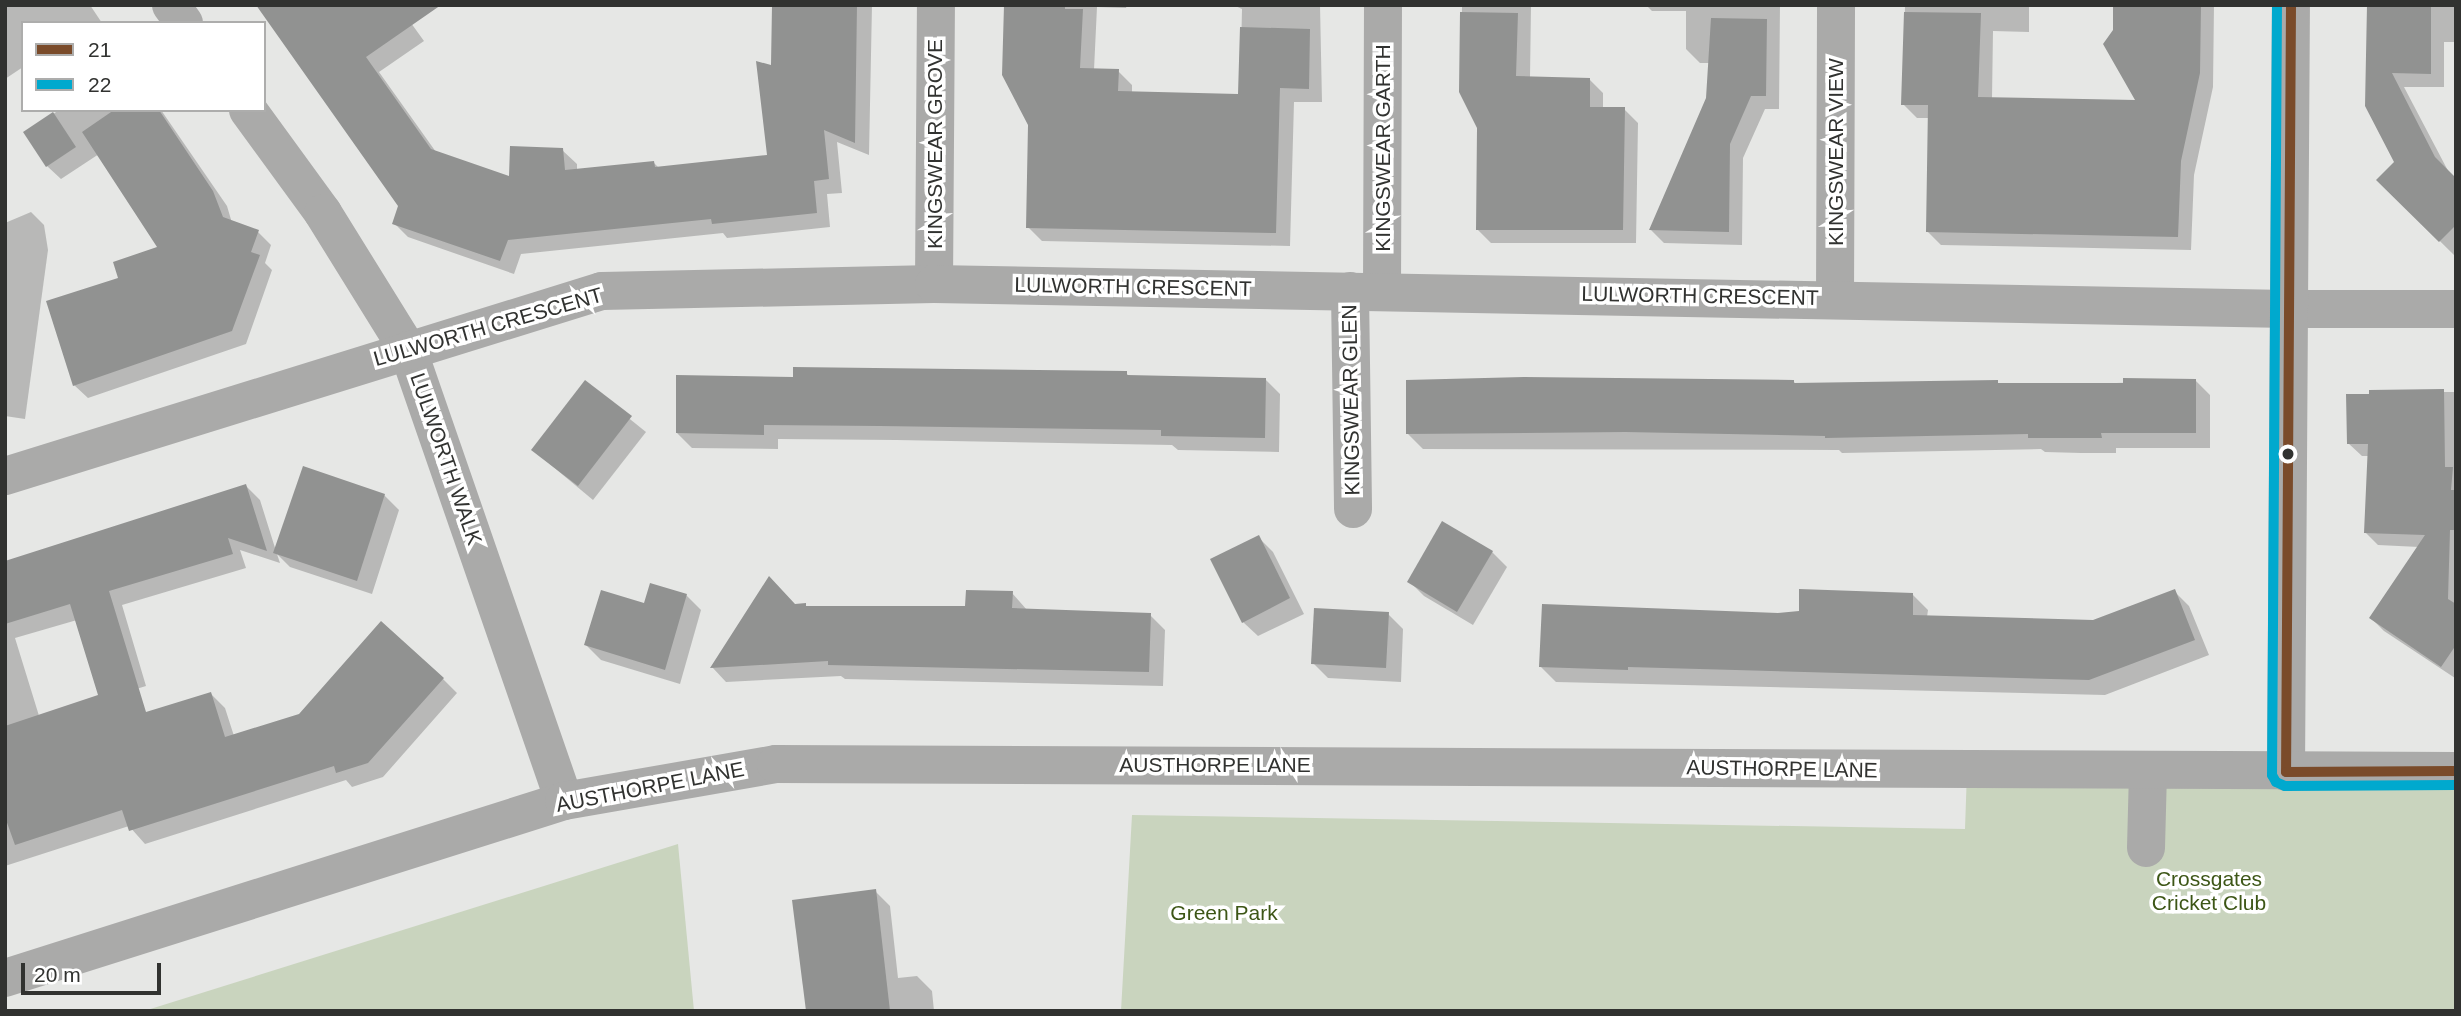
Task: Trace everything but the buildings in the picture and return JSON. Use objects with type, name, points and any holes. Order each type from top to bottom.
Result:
[{"type":"street","points":[[171,5],[183,21]]},
{"type":"street","name":"KINGSWEAR GROVE","points":[[934,284],[936,5]]},
{"type":"street","name":"KINGSWEAR GARTH","points":[[1366,291],[1383,5]]},
{"type":"street","name":"KINGSWEAR VIEW","points":[[1835,299],[1836,5]]},
{"type":"street","points":[[2286,772],[2291,5]]},
{"type":"street","name":"LULWORTH WALK","points":[[249,112],[323,213],[408,350],[564,801]]},
{"type":"street","name":"LULWORTH CRESCENT","points":[[5,476],[602,291],[934,284],[2289,309],[2456,309]]},
{"type":"street","name":"KINGSWEAR GLEN","points":[[1353,509],[1366,291]]},
{"type":"street","name":"AUSTHORPE LANE","points":[[5,978],[564,801],[776,764],[1592,766],[2148,772],[2456,771]]},
{"type":"street","points":[[2146,848],[2148,772]]},
{"type":"green space","name":"Green Park","points":[[1967,771],[2456,771],[2456,1011],[1121,1011],[1132,815],[1965,829]]},
{"type":"green space","points":[[678,844],[694,1011],[144,1011]]},
{"type":"transit line","name":"22","points":[[2277,5],[2272,775],[2276,782],[2285,786],[2456,785]]},
{"type":"transit line","name":"21","points":[[2291,5],[2286,772],[2456,771]]},
{"type":"park label","name":"Crossgates Cricket Club","points":[[2209,891]]}]
